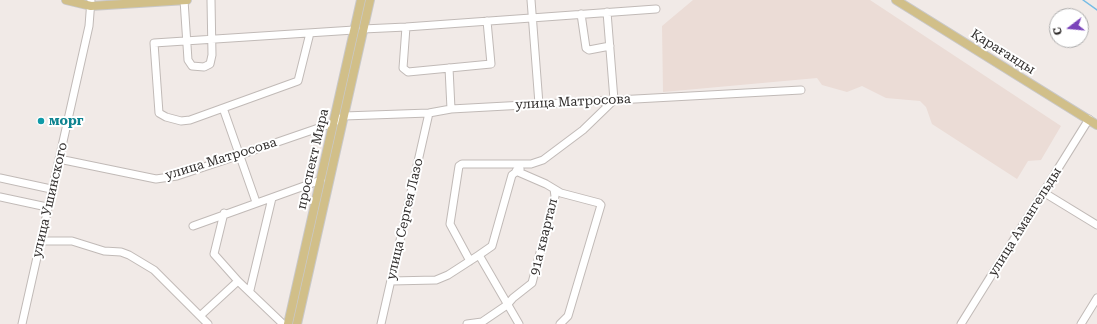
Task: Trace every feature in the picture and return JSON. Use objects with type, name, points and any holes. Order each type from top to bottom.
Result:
[{"type":"main road","points":[[66,0],[91,3],[186,0]]},
{"type":"main road","name":"проспект Мира","points":[[288,324],[361,0]]},
{"type":"main road","name":"проспект Мира","points":[[297,324],[370,0]]},
{"type":"main road","name":"Қарағанды","points":[[896,0],[1097,125]]},
{"type":"street","points":[[186,0],[186,42],[188,60],[192,66],[204,67],[210,64],[212,55],[211,0]]},
{"type":"street","points":[[531,0],[539,104]]},
{"type":"street","name":"улица Ушинского","points":[[22,324],[51,189],[89,26],[91,3]]},
{"type":"street","points":[[364,28],[406,27],[532,19],[656,9]]},
{"type":"street","points":[[391,281],[436,280],[448,275],[492,246],[512,175],[516,171],[543,160],[561,147],[583,130],[614,100],[608,12]]},
{"type":"street","points":[[581,14],[586,48],[589,50],[610,46]]},
{"type":"street","points":[[406,27],[403,68],[408,72],[491,64],[487,21]]},
{"type":"street","points":[[310,33],[298,81],[223,108],[181,121],[166,117],[159,113],[154,43],[354,30]]},
{"type":"street","points":[[449,68],[451,109]]},
{"type":"street","name":"улица Матросова","points":[[59,159],[156,179],[177,176],[240,155],[333,123],[344,116],[429,113],[451,109],[801,90]]},
{"type":"street","points":[[223,108],[256,202]]},
{"type":"street","name":"улица Сергея Лазо","points":[[381,324],[429,113]]},
{"type":"street","name":"улица Амангельды","points":[[961,324],[1089,119]]},
{"type":"street","points":[[470,261],[450,224],[459,166],[462,164],[531,164]]},
{"type":"street","points":[[516,171],[554,189]]},
{"type":"street","points":[[0,178],[51,189]]},
{"type":"street","points":[[193,226],[224,213],[272,198],[321,180]]},
{"type":"street","name":"91а квартал","points":[[467,324],[482,322],[507,305],[513,298],[532,283],[555,196],[554,189]]},
{"type":"street","name":"91а квартал","points":[[554,189],[569,196],[599,203],[600,205],[568,316],[560,324]]},
{"type":"street","points":[[1044,192],[1097,225]]},
{"type":"street","points":[[0,197],[47,207]]},
{"type":"street","points":[[250,290],[272,198]]},
{"type":"street","points":[[224,213],[214,254],[238,281],[250,290],[283,324]]},
{"type":"street","points":[[41,241],[72,241],[104,251],[121,252],[129,255],[154,270],[208,324]]},
{"type":"street","points":[[479,255],[519,324]]},
{"type":"street","points":[[200,316],[238,281]]},
{"type":"street","points":[[1081,324],[1097,298]]},
{"type":"shaded area","points":[[693,0],[870,0],[1061,126],[1041,160],[1028,161],[1017,179],[932,124],[926,107],[920,101],[886,98],[862,86],[847,92],[822,85],[817,78],[663,92],[662,26]]},
{"type":"waterway","points":[[1083,0],[1097,10]]},
{"type":"place","name":"морг","points":[[41,121]]}]
